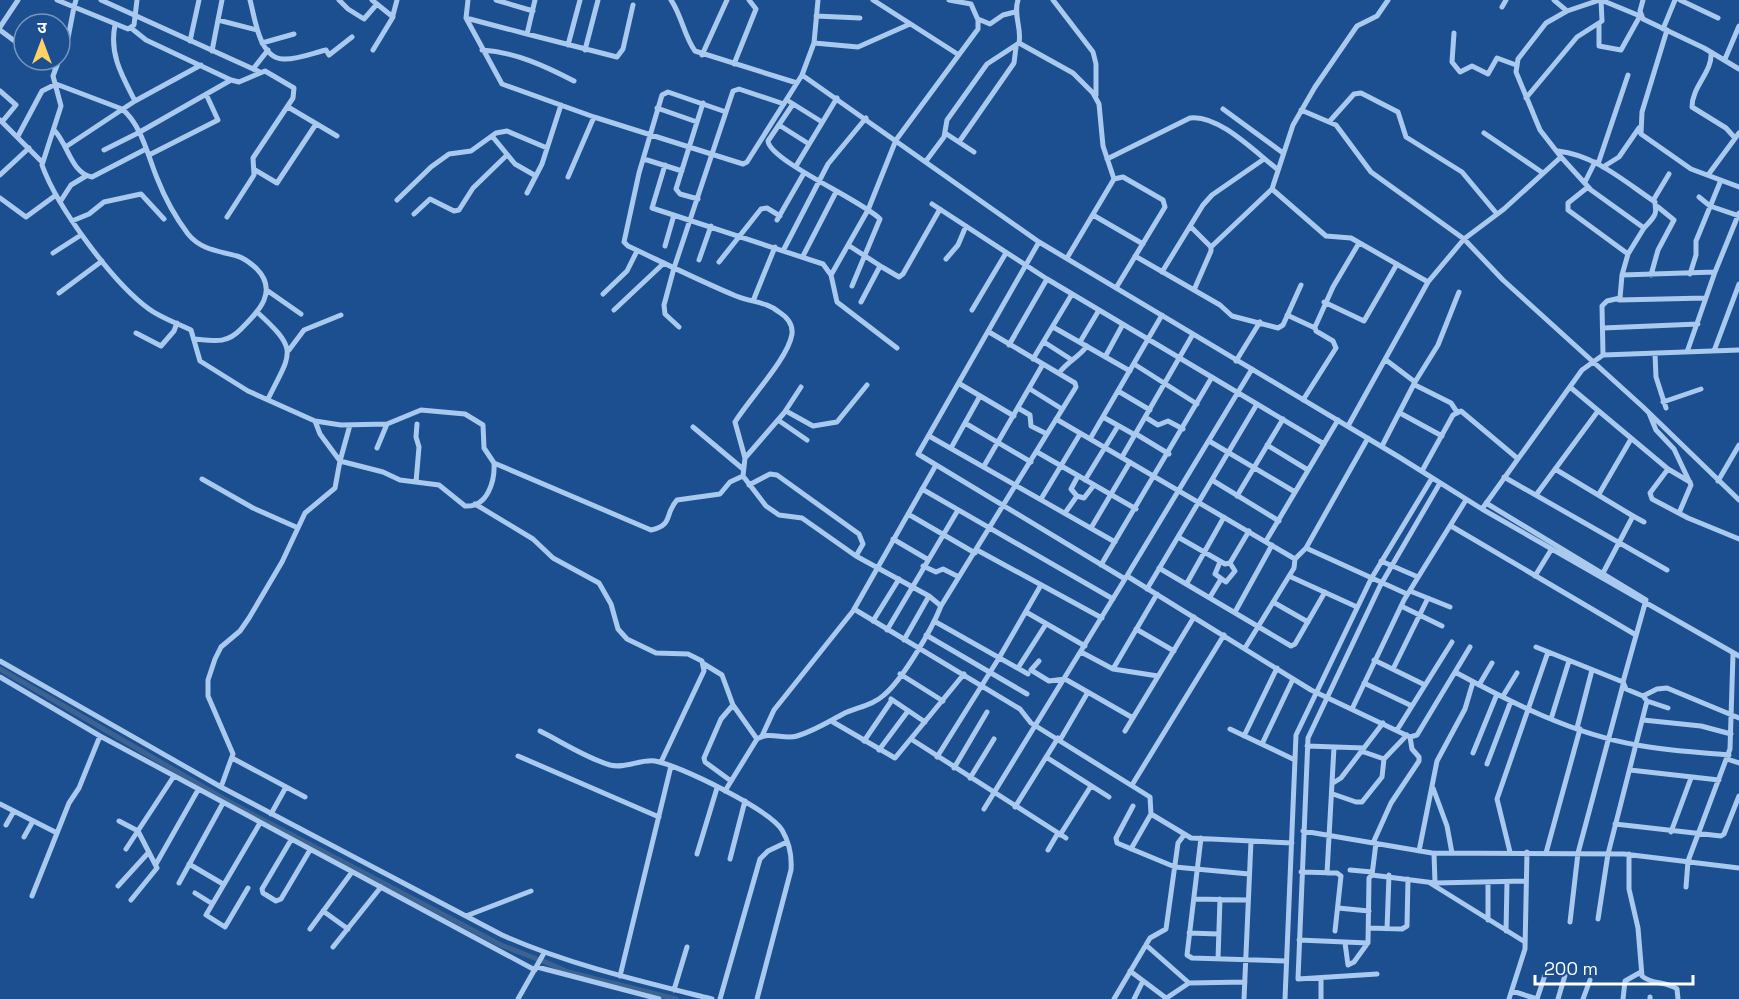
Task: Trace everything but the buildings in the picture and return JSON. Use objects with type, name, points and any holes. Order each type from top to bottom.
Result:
[{"type":"street","points":[[12,38],[0,28],[18,0]]},
{"type":"street","points":[[57,0],[75,3],[114,25],[132,28],[146,40],[231,80],[239,82],[260,72]]},
{"type":"street","points":[[101,0],[134,17],[260,72],[270,72],[293,86],[293,98],[253,158],[255,170],[250,183],[227,218]]},
{"type":"street","points":[[132,28],[136,0]]},
{"type":"street","points":[[190,41],[199,0]]},
{"type":"street","points":[[212,51],[222,0]]},
{"type":"street","points":[[250,0],[262,44],[279,58],[286,60],[326,50],[329,55],[352,37]]},
{"type":"street","points":[[339,0],[364,19],[374,2],[393,15]]},
{"type":"street","points":[[374,50],[393,15],[397,0]]},
{"type":"street","points":[[468,0],[466,18],[502,84],[594,117],[738,163],[747,162],[802,75],[814,43],[818,0]]},
{"type":"street","points":[[496,0],[533,11]]},
{"type":"street","points":[[527,34],[536,0]]},
{"type":"street","points":[[568,45],[580,0]]},
{"type":"street","points":[[585,50],[598,0]]},
{"type":"street","points":[[671,0],[684,21],[690,43],[702,55],[797,83]]},
{"type":"street","points":[[702,55],[727,0]]},
{"type":"street","points":[[734,64],[756,9],[749,0]]},
{"type":"street","points":[[873,0],[959,55]]},
{"type":"street","points":[[831,275],[868,210],[896,140],[978,29],[978,19],[970,2],[950,0]]},
{"type":"street","points":[[959,142],[1014,63],[1020,33],[1015,12],[1018,0]]},
{"type":"street","points":[[1053,0],[1093,52],[1096,64],[1095,98]]},
{"type":"street","points":[[1194,290],[1210,256],[1211,247],[1272,189],[1277,169],[1301,110],[1357,26],[1377,16],[1388,0]]},
{"type":"street","points":[[1502,7],[1506,0]]},
{"type":"street","points":[[1554,0],[1567,11]]},
{"type":"street","points":[[1600,0],[1603,14],[1599,24],[1599,46],[1621,50],[1640,16],[1643,0]]},
{"type":"street","points":[[1644,228],[1587,184],[1540,130],[1526,98],[1516,65],[1518,59],[1546,23],[1567,11],[1600,0],[1640,16],[1712,52],[1739,69]]},
{"type":"street","points":[[1599,164],[1617,159],[1640,128],[1665,29],[1675,0]]},
{"type":"street","points":[[1680,0],[1718,18]]},
{"type":"street","points":[[72,18],[75,3]]},
{"type":"street","points":[[466,18],[610,56],[620,54],[633,5]]},
{"type":"street","points":[[978,19],[990,24],[1003,15],[1015,12]]},
{"type":"street","points":[[816,16],[860,18]]},
{"type":"street","points":[[218,20],[257,30]]},
{"type":"street","points":[[814,43],[858,47],[868,45],[910,24]]},
{"type":"street","points":[[1526,98],[1577,37],[1599,24]]},
{"type":"street","points":[[114,25],[113,51],[121,74],[135,101]]},
{"type":"street","points":[[1725,59],[1739,26]]},
{"type":"street","points":[[1454,33],[1452,62],[1460,72],[1472,66],[1488,74],[1497,58],[1516,65]]},
{"type":"street","points":[[262,44],[294,34]]},
{"type":"street","points":[[1017,45],[1073,73],[1095,98],[1099,104],[1103,146],[1114,179]]},
{"type":"street","points":[[926,161],[945,133],[947,120],[987,64],[1017,45]]},
{"type":"street","points":[[253,69],[268,50]]},
{"type":"street","points":[[482,50],[504,52],[533,62],[574,81]]},
{"type":"street","points":[[1708,175],[1737,136],[1692,107],[1698,84],[1712,62],[1712,52]]},
{"type":"street","points":[[67,146],[135,101],[201,65]]},
{"type":"street","points":[[42,162],[61,106],[54,72]]},
{"type":"street","points":[[802,75],[1040,242],[1236,362],[1252,369],[1382,446],[1466,500],[1736,655],[1728,757],[1688,861],[1686,887]]},
{"type":"street","points":[[1628,75],[1599,164],[1587,184],[1568,204],[1568,210],[1628,254]]},
{"type":"street","points":[[104,150],[231,80]]},
{"type":"street","points":[[18,136],[42,91],[56,84],[122,109],[131,118],[148,152],[158,180],[189,234],[210,250],[248,260],[265,279],[268,291],[301,315]]},
{"type":"street","points":[[680,327],[663,310],[674,268],[734,91],[739,89],[793,104],[822,122]]},
{"type":"street","points":[[0,91],[16,105],[1,121],[42,162],[60,202],[81,235],[102,261],[149,310],[190,330],[195,339],[196,354],[200,361],[248,391],[326,425],[387,424],[421,410],[470,415],[483,425],[484,448],[494,463],[651,530],[662,528],[667,523],[677,500],[720,494],[730,482],[743,476]]},
{"type":"street","points":[[726,112],[668,92],[662,95],[624,236],[628,246],[674,268],[779,311],[792,326],[789,345],[735,422],[745,458],[743,476],[774,513],[802,518],[856,556],[878,566],[929,596],[941,606]]},
{"type":"street","points":[[1329,122],[1354,94],[1360,93],[1398,112],[1406,137],[1462,172],[1497,214]]},
{"type":"street","points":[[60,202],[71,185],[86,176],[99,176],[218,120],[206,94]]},
{"type":"street","points":[[796,166],[837,98]]},
{"type":"street","points":[[698,198],[677,192],[703,103]]},
{"type":"street","points":[[793,104],[768,145],[804,173],[868,210],[880,222],[852,286]]},
{"type":"street","points":[[527,193],[547,148],[561,105]]},
{"type":"street","points":[[288,107],[337,136]]},
{"type":"street","points":[[657,108],[697,122]]},
{"type":"street","points":[[1223,109],[1283,153]]},
{"type":"street","points":[[1301,110],[1336,125],[1371,172],[1464,239],[1503,280],[1649,413],[1739,500]]},
{"type":"street","points":[[568,177],[594,117]]},
{"type":"street","points":[[1107,159],[1190,118],[1198,117],[1214,122],[1277,169]]},
{"type":"street","points":[[784,249],[828,164],[866,118]]},
{"type":"street","points":[[255,170],[277,183],[316,124]]},
{"type":"street","points":[[779,125],[809,144]]},
{"type":"street","points":[[1640,128],[1643,136],[1675,160],[1739,187]]},
{"type":"street","points":[[54,130],[67,146],[77,170],[86,176]]},
{"type":"street","points":[[397,200],[440,160],[449,154],[471,151],[492,136],[507,131],[547,148]]},
{"type":"street","points":[[945,133],[974,152]]},
{"type":"street","points":[[1484,133],[1543,173]]},
{"type":"street","points":[[492,136],[507,156],[519,167],[536,176]]},
{"type":"street","points":[[0,175],[29,148]]},
{"type":"street","points":[[1348,426],[1428,282],[1464,239],[1497,214],[1543,173],[1559,154],[1570,152],[1599,164],[1674,220],[1658,250],[1651,275]]},
{"type":"street","points":[[414,214],[430,199],[454,211],[459,210],[473,188],[507,156]]},
{"type":"street","points":[[644,159],[682,171]]},
{"type":"street","points":[[1162,272],[1212,195],[1264,159]]},
{"type":"street","points":[[665,165],[652,208],[775,246],[823,264],[831,275],[837,302],[897,348]]},
{"type":"street","points":[[720,262],[761,209],[767,208],[778,218],[804,173]]},
{"type":"street","points":[[1617,300],[1622,294],[1622,276],[1628,254],[1655,215],[1656,205],[1669,174]]},
{"type":"street","points":[[1067,258],[1114,179],[1123,177],[1165,203],[1116,288]]},
{"type":"street","points":[[1690,274],[1696,255],[1696,241],[1721,180]]},
{"type":"street","points":[[1272,189],[1326,236],[1351,238],[1428,282]]},
{"type":"street","points":[[803,256],[836,192]]},
{"type":"street","points":[[72,221],[89,214],[104,202],[141,194],[164,219]]},
{"type":"street","points":[[0,198],[26,217],[56,195]]},
{"type":"street","points":[[1687,352],[1714,272],[1739,215],[1710,206],[1699,197]]},
{"type":"street","points":[[932,204],[1047,279],[1323,444]]},
{"type":"street","points":[[848,245],[902,277],[940,209]]},
{"type":"street","points":[[664,246],[674,215]]},
{"type":"street","points":[[1093,215],[1143,244]]},
{"type":"street","points":[[699,260],[711,226]]},
{"type":"street","points":[[946,259],[958,245],[966,226]]},
{"type":"street","points":[[1190,226],[1211,247]]},
{"type":"street","points":[[53,253],[81,235]]},
{"type":"street","points":[[1040,242],[918,454],[1101,565],[1156,594],[1293,679],[1321,695],[1408,736],[1417,735],[1470,647]]},
{"type":"street","points":[[1315,328],[1324,302],[1359,243]]},
{"type":"street","points":[[753,302],[775,246]]},
{"type":"street","points":[[603,294],[627,271],[637,250]]},
{"type":"street","points":[[972,310],[1006,253]]},
{"type":"street","points":[[1135,256],[1194,290],[1232,316],[1278,328],[1283,325],[1301,285]]},
{"type":"street","points":[[59,293],[102,261]]},
{"type":"street","points":[[614,310],[664,263]]},
{"type":"street","points":[[1324,302],[1364,321],[1397,264]]},
{"type":"street","points":[[861,302],[877,270],[882,267]]},
{"type":"street","points":[[1622,276],[1714,272]]},
{"type":"street","points":[[1009,345],[1047,279]]},
{"type":"street","points":[[1714,351],[1739,284]]},
{"type":"street","points":[[195,339],[229,340],[257,312],[268,291]]},
{"type":"street","points":[[1382,446],[1438,345],[1459,292]]},
{"type":"street","points":[[1034,359],[1072,294]]},
{"type":"street","points":[[1604,355],[1603,303],[1617,300],[1706,298]]},
{"type":"street","points":[[1080,342],[1099,310]]},
{"type":"street","points":[[257,312],[275,328],[289,350]]},
{"type":"street","points":[[268,399],[288,359],[289,350],[304,330],[341,315]]},
{"type":"street","points":[[1090,439],[1162,315]]},
{"type":"street","points":[[1287,315],[1315,328],[1333,341],[1336,348],[1303,400]]},
{"type":"street","points":[[1236,362],[1260,322]]},
{"type":"street","points":[[136,333],[161,346],[174,331],[177,323]]},
{"type":"street","points":[[1105,357],[1123,324]]},
{"type":"street","points":[[1603,328],[1698,324]]},
{"type":"street","points":[[1053,327],[1130,371]]},
{"type":"street","points":[[759,737],[791,737],[833,722],[885,695],[919,648],[941,606],[1056,420],[1076,384],[989,332]]},
{"type":"street","points":[[1122,458],[1193,334]]},
{"type":"street","points":[[1044,342],[1072,360]]},
{"type":"street","points":[[1059,374],[1068,361],[1077,359],[1087,346]]},
{"type":"street","points":[[1482,509],[1517,458],[1591,362],[1604,355],[1739,350]]},
{"type":"street","points":[[1655,354],[1656,377],[1666,408]]},
{"type":"street","points":[[1386,360],[1415,384],[1451,404],[1457,412]]},
{"type":"street","points":[[984,466],[1043,364]]},
{"type":"street","points":[[1134,364],[1197,404]]},
{"type":"street","points":[[984,809],[1037,726],[1252,369]]},
{"type":"street","points":[[1101,565],[1169,454],[1212,377]]},
{"type":"street","points":[[960,384],[1014,416]]},
{"type":"street","points":[[786,411],[813,426],[837,422],[867,385]]},
{"type":"street","points":[[745,458],[786,411],[801,387]]},
{"type":"street","points":[[1570,387],[1668,469],[1690,482]]},
{"type":"street","points":[[1030,389],[1062,409]]},
{"type":"street","points":[[1663,402],[1701,389]]},
{"type":"street","points":[[1118,391],[1150,410]]},
{"type":"street","points":[[951,448],[980,396]]},
{"type":"street","points":[[1147,589],[1257,404]]},
{"type":"street","points":[[1018,408],[1030,416],[1031,426],[1047,434]]},
{"type":"street","points":[[1536,495],[1598,411]]},
{"type":"street","points":[[1422,471],[1457,412]]},
{"type":"street","points":[[1457,412],[1464,412],[1517,458]]},
{"type":"street","points":[[1400,413],[1442,436]]},
{"type":"street","points":[[1649,413],[1656,430],[1674,448],[1690,482],[1691,489],[1679,513]]},
{"type":"street","points":[[1103,417],[1169,454]]},
{"type":"street","points":[[1145,417],[1158,425],[1168,421],[1183,429]]},
{"type":"street","points":[[1237,496],[1283,419]]},
{"type":"street","points":[[778,420],[807,440]]},
{"type":"street","points":[[1056,420],[1295,560]]},
{"type":"street","points":[[1266,541],[1338,420]]},
{"type":"street","points":[[315,421],[324,440],[340,461],[383,472],[400,480],[439,485],[465,506],[476,504],[492,485],[494,463]]},
{"type":"street","points":[[965,423],[1031,462]]},
{"type":"street","points":[[377,448],[387,424]]},
{"type":"street","points":[[417,424],[416,437],[419,447],[417,482]]},
{"type":"street","points":[[221,787],[232,758],[231,749],[208,696],[208,680],[219,651],[249,618],[282,562],[296,527],[311,505],[335,488],[350,425]]},
{"type":"street","points":[[1085,480],[1118,426]]},
{"type":"street","points":[[693,427],[743,469]]},
{"type":"street","points":[[1041,499],[1080,434]]},
{"type":"street","points":[[929,436],[1115,542]]},
{"type":"street","points":[[1245,648],[1289,576],[1295,560],[1306,548],[1368,438]]},
{"type":"street","points":[[1599,494],[1631,439]]},
{"type":"street","points":[[1209,441],[1295,492]]},
{"type":"street","points":[[1267,445],[1308,470]]},
{"type":"street","points":[[1718,481],[1739,445]]},
{"type":"street","points":[[1037,452],[1136,509]]},
{"type":"street","points":[[1091,528],[1130,462]]},
{"type":"street","points":[[725,791],[774,710],[854,609],[936,465]]},
{"type":"street","points":[[1555,469],[1644,522]]},
{"type":"street","points":[[1668,469],[1650,497],[1679,513],[1739,539]]},
{"type":"street","points":[[749,485],[770,474],[777,475],[860,534],[863,544],[856,556]]},
{"type":"street","points":[[1078,476],[1071,489],[1077,496],[1086,497],[1094,485]]},
{"type":"street","points":[[1285,999],[1297,732],[1321,695],[1376,581],[1432,477]]},
{"type":"street","points":[[1504,477],[1667,570]]},
{"type":"street","points":[[202,479],[253,508],[296,527]]},
{"type":"street","points":[[1212,480],[1279,521]]},
{"type":"street","points":[[1377,974],[1298,979],[1307,746],[1321,695],[1357,607],[1440,483]]},
{"type":"street","points":[[922,489],[1113,599]]},
{"type":"street","points":[[1065,513],[1077,496]]},
{"type":"street","points":[[1352,709],[1408,592],[1466,500]]},
{"type":"street","points":[[1486,503],[1645,598],[1646,605],[1578,853],[1570,922]]},
{"type":"street","points":[[476,504],[533,539],[554,558],[599,584],[610,604],[618,629],[627,639],[656,653],[696,656],[722,675],[733,705],[759,737]]},
{"type":"street","points":[[887,630],[958,510]]},
{"type":"street","points":[[908,514],[1102,618]]},
{"type":"street","points":[[1603,573],[1633,516]]},
{"type":"street","points":[[1187,583],[1224,517]]},
{"type":"street","points":[[1450,526],[1636,635]]},
{"type":"street","points":[[1230,562],[1249,531]]},
{"type":"street","points":[[1533,539],[1537,533]]},
{"type":"street","points":[[1178,537],[1220,562],[1230,562]]},
{"type":"street","points":[[893,539],[927,559]]},
{"type":"street","points":[[1235,612],[1272,545]]},
{"type":"street","points":[[1306,548],[1376,581],[1450,607]]},
{"type":"street","points":[[1535,576],[1551,550]]},
{"type":"street","points":[[1220,562],[1215,572],[1221,579],[1228,581],[1235,571],[1230,562]]},
{"type":"street","points":[[1386,563],[1418,577]]},
{"type":"street","points":[[923,566],[936,572],[943,569],[959,577]]},
{"type":"street","points":[[1160,568],[1291,646],[1295,644],[1324,592]]},
{"type":"street","points":[[1289,576],[1357,607]]},
{"type":"street","points":[[873,621],[899,579]]},
{"type":"street","points":[[1210,597],[1221,579]]},
{"type":"street","points":[[937,757],[999,658],[1041,585]]},
{"type":"street","points":[[1113,669],[1156,594]]},
{"type":"street","points":[[904,640],[929,596]]},
{"type":"street","points":[[1392,669],[1428,598]]},
{"type":"street","points":[[1273,602],[1308,622]]},
{"type":"street","points":[[1401,606],[1442,626]]},
{"type":"street","points":[[854,609],[1020,709],[1027,719],[1037,726],[1151,798],[1151,814],[1131,849]]},
{"type":"street","points":[[1026,612],[1085,646]]},
{"type":"street","points":[[1125,731],[1194,617]]},
{"type":"street","points":[[934,621],[1028,674]]},
{"type":"street","points":[[1018,668],[1046,624]]},
{"type":"street","points":[[1136,629],[1174,651]]},
{"type":"street","points":[[926,635],[1027,694]]},
{"type":"street","points":[[1132,785],[1224,635]]},
{"type":"street","points":[[1397,730],[1452,642]]},
{"type":"street","points":[[1536,646],[1623,684],[1626,689],[1668,708]]},
{"type":"street","points":[[1081,652],[1113,669],[1158,676]]},
{"type":"street","points":[[1510,852],[1497,799],[1548,652]]},
{"type":"street","points":[[1374,660],[1425,685]]},
{"type":"street","points":[[0,661],[221,787],[543,956],[712,999]]},
{"type":"street","points":[[1038,661],[1031,670],[1049,681],[1065,679],[1132,718]]},
{"type":"street","points":[[1551,718],[1569,661]]},
{"type":"street","points":[[1419,851],[1439,756],[1476,683],[1492,663]]},
{"type":"street","points":[[661,762],[704,671],[704,664]]},
{"type":"street","points":[[1244,736],[1277,668]]},
{"type":"street","points":[[1546,853],[1592,670]]},
{"type":"street","points":[[1455,672],[1529,710],[1579,729],[1637,745],[1728,757],[1739,763]]},
{"type":"street","points":[[1473,753],[1500,695],[1517,674]]},
{"type":"street","points":[[900,675],[943,701]]},
{"type":"street","points":[[833,722],[895,758],[964,675]]},
{"type":"street","points":[[0,677],[174,777],[537,967],[655,999]]},
{"type":"street","points":[[1262,744],[1293,679]]},
{"type":"street","points":[[1364,683],[1412,706]]},
{"type":"street","points":[[1598,919],[1608,854],[1643,720],[1645,699],[1657,689],[1667,688],[1739,718]]},
{"type":"street","points":[[1015,807],[1088,692]]},
{"type":"street","points":[[885,695],[925,722]]},
{"type":"street","points":[[864,741],[892,700]]},
{"type":"street","points":[[1487,764],[1511,701]]},
{"type":"street","points":[[730,781],[705,762],[704,758],[721,719],[733,705]]},
{"type":"street","points":[[879,750],[908,711]]},
{"type":"street","points":[[954,768],[987,712]]},
{"type":"street","points":[[1643,720],[1701,726],[1731,734]]},
{"type":"street","points":[[1333,783],[1341,778],[1383,723]]},
{"type":"street","points":[[1230,729],[1295,760]]},
{"type":"street","points":[[540,731],[608,764],[626,765],[644,760],[671,766],[745,801],[782,829],[791,853],[791,870],[757,999]]},
{"type":"street","points":[[32,896],[100,736]]},
{"type":"street","points":[[1333,794],[1362,802],[1382,777],[1384,759],[1408,736]]},
{"type":"street","points":[[1345,943],[1348,965],[1354,962],[1367,944],[1369,878],[1372,873],[1374,843],[1391,803],[1419,761],[1408,736]]},
{"type":"street","points":[[911,739],[1062,836]]},
{"type":"street","points":[[970,778],[994,739]]},
{"type":"street","points":[[1307,746],[1362,750],[1384,759]]},
{"type":"street","points":[[1327,873],[1331,836],[1334,747]]},
{"type":"street","points":[[518,756],[659,817]]},
{"type":"street","points":[[1046,757],[1109,797]]},
{"type":"street","points":[[232,758],[305,797]]},
{"type":"street","points":[[620,976],[671,766]]},
{"type":"street","points":[[1630,770],[1719,780]]},
{"type":"street","points":[[126,849],[174,777]]},
{"type":"street","points":[[1671,832],[1691,778]]},
{"type":"street","points":[[1048,850],[1062,836],[1090,786]]},
{"type":"street","points":[[1432,786],[1447,826],[1452,853]]},
{"type":"street","points":[[271,814],[286,787]]},
{"type":"street","points":[[697,854],[717,788]]},
{"type":"street","points":[[131,900],[155,873],[156,864],[198,789]]},
{"type":"street","points":[[1615,825],[1697,835],[1724,834],[1739,796]]},
{"type":"street","points":[[730,859],[745,801]]},
{"type":"street","points":[[178,883],[223,803]]},
{"type":"street","points":[[0,804],[57,833]]},
{"type":"street","points":[[1133,806],[1116,841],[1175,867],[1197,871],[1249,874]]},
{"type":"street","points":[[6,825],[14,811]]},
{"type":"street","points":[[1151,814],[1184,835],[1292,843]]},
{"type":"street","points":[[119,820],[138,831],[156,864]]},
{"type":"street","points":[[24,837],[33,821]]},
{"type":"street","points":[[248,888],[224,927],[206,915],[260,823]]},
{"type":"street","points":[[1303,831],[1434,853],[1629,854],[1739,868]]},
{"type":"street","points":[[1114,999],[1146,945],[1153,936],[1162,933],[1166,928],[1178,843],[1184,835]]},
{"type":"street","points":[[1201,838],[1188,957],[1287,961]]},
{"type":"street","points":[[291,840],[262,889],[263,893],[276,901],[281,899],[310,850]]},
{"type":"street","points":[[1244,999],[1251,841]]},
{"type":"street","points":[[720,999],[760,859],[768,851],[786,842]]},
{"type":"street","points":[[118,886],[149,852]]},
{"type":"street","points":[[1509,999],[1525,942],[1527,852]]},
{"type":"street","points":[[1434,853],[1436,883]]},
{"type":"street","points":[[1629,854],[1629,889],[1638,928],[1641,972],[1644,979],[1676,987],[1678,999]]},
{"type":"street","points":[[189,864],[223,884]]},
{"type":"street","points":[[1350,870],[1436,883],[1526,882]]},
{"type":"street","points":[[310,929],[352,872]]},
{"type":"street","points":[[1301,872],[1341,876],[1335,931]]},
{"type":"street","points":[[1387,929],[1389,875]]},
{"type":"street","points":[[1369,928],[1402,929],[1407,926],[1408,879]]},
{"type":"street","points":[[1428,882],[1525,942]]},
{"type":"street","points":[[1488,882],[1488,920]]},
{"type":"street","points":[[1506,931],[1507,882]]},
{"type":"street","points":[[333,947],[381,887]]},
{"type":"street","points":[[466,916],[531,891]]},
{"type":"street","points":[[195,893],[211,903]]},
{"type":"street","points":[[1194,899],[1248,900]]},
{"type":"street","points":[[1218,959],[1220,899]]},
{"type":"street","points":[[1338,908],[1369,911]]},
{"type":"street","points":[[323,911],[348,929]]},
{"type":"street","points":[[1189,933],[1218,934]]},
{"type":"street","points":[[1299,940],[1367,944]]},
{"type":"street","points":[[1146,945],[1189,983]]},
{"type":"street","points":[[674,990],[687,947]]},
{"type":"street","points":[[519,999],[543,956]]},
{"type":"street","points":[[1130,971],[1166,998],[1189,983],[1245,982]]},
{"type":"street","points":[[1558,999],[1566,972]]},
{"type":"street","points":[[1623,999],[1625,981],[1641,972]]},
{"type":"street","points":[[1512,991],[1537,999],[1545,975]]},
{"type":"street","points":[[1321,979],[1321,999]]},
{"type":"street","points":[[1583,999],[1590,980]]},
{"type":"street","points":[[1134,999],[1143,981]]},
{"type":"waterway","points":[[0,669],[233,804],[501,945],[537,959]]},
{"type":"waterway","points":[[543,961],[568,972],[676,999]]}]
